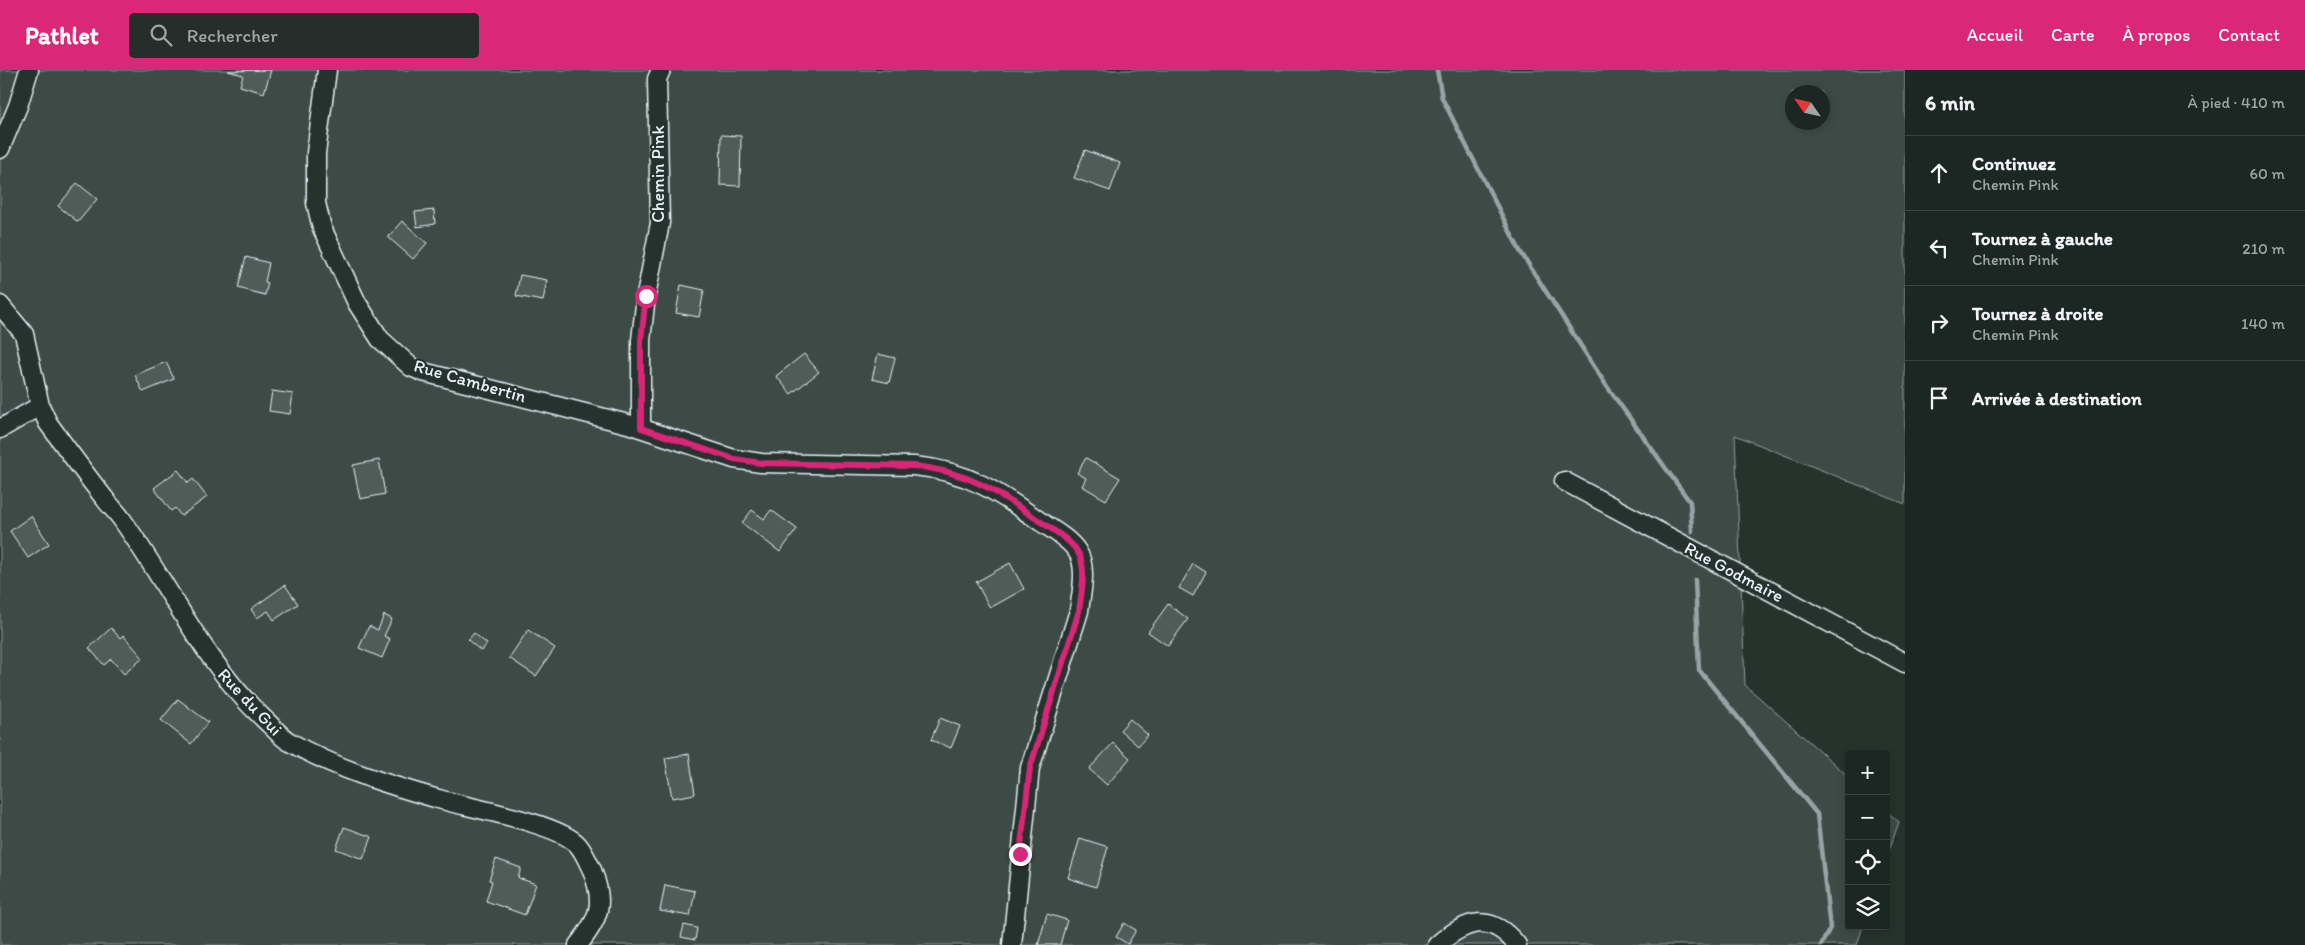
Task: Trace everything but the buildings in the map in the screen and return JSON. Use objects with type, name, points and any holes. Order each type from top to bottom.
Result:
[{"type":"street","points":[[0,148],[18,106],[29,70]]},
{"type":"street","name":"Rue Cambertin","points":[[327,70],[316,153],[316,203],[322,228],[331,249],[357,302],[380,339],[410,367],[423,372],[641,428]]},
{"type":"street","name":"Chemin Pink","points":[[641,428],[641,340],[646,296],[660,223],[657,79],[661,70]]},
{"type":"street","name":"Rue du Gui","points":[[0,305],[24,334],[40,406],[48,423],[127,526],[216,666],[250,706],[286,739],[321,759],[376,780],[442,800],[534,823],[558,832],[577,844],[589,863],[600,890],[598,908],[593,925],[578,945]]},
{"type":"street","points":[[0,429],[40,406]]},
{"type":"street","points":[[641,428],[734,459],[761,463],[914,466],[936,468],[961,474],[1005,497],[1062,537],[1077,551],[1082,569],[1079,611],[1030,768],[1012,945]]},
{"type":"street","name":"Rue Godmaire","points":[[1564,481],[1905,663]]},
{"type":"street","points":[[1438,945],[1467,924],[1479,923],[1493,925],[1501,929],[1517,945]]},
{"type":"shaded area","points":[[0,70],[1905,70],[1905,504],[1735,435],[1745,685],[1845,773],[1845,930],[1862,930],[1857,945],[0,945]]},
{"type":"shaded area","points":[[1890,814],[1899,822],[1890,848]]},
{"type":"waterway","points":[[1437,70],[1442,98],[1520,251],[1606,385],[1690,502],[1692,531]]},
{"type":"waterway","points":[[1695,580],[1699,670],[1817,814],[1830,928],[1821,945]]},
{"type":"route","points":[[646,296],[641,340],[641,428],[734,459],[761,463],[914,466],[936,468],[961,474],[1005,497],[1062,537],[1077,551],[1081,559],[1082,569],[1079,611],[1030,768],[1020,854]]}]
